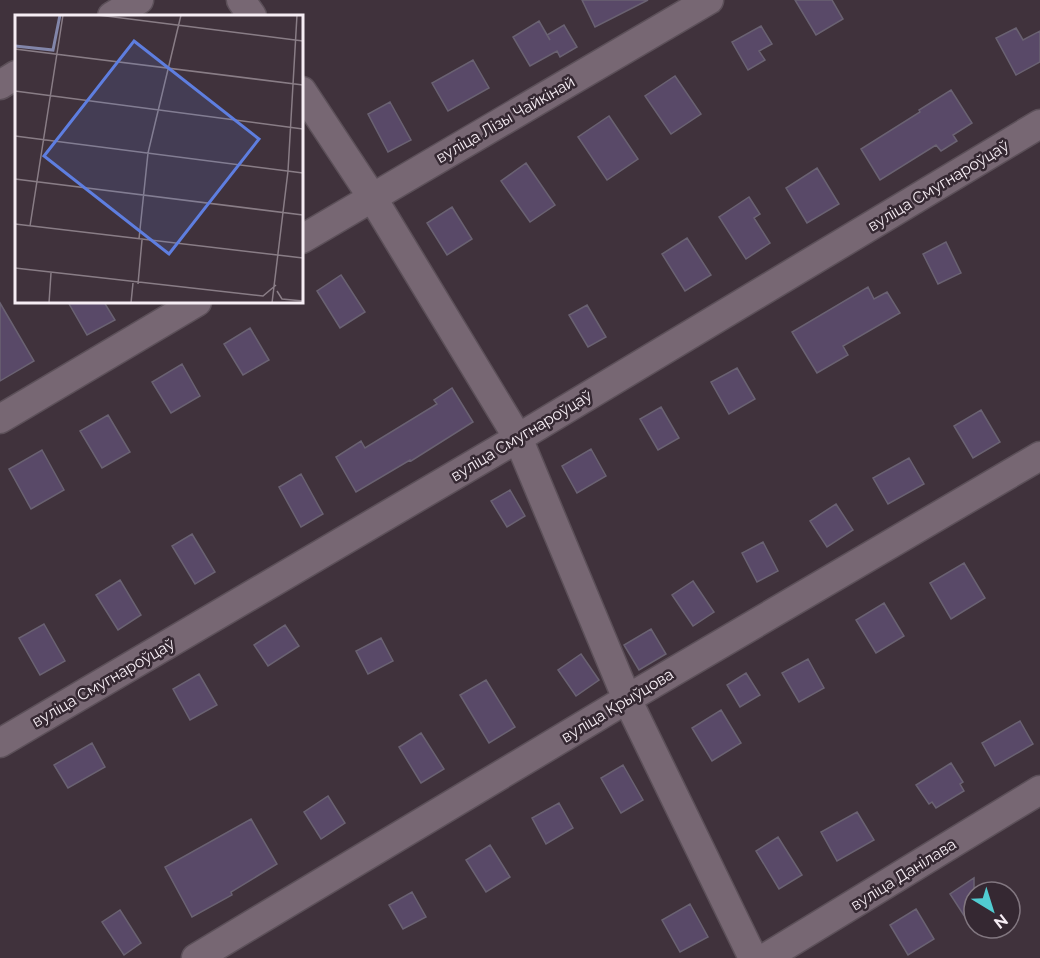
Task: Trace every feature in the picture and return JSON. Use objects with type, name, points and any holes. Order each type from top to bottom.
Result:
[{"type":"street","points":[[114,15],[139,0]]},
{"type":"street","points":[[241,0],[251,15]]},
{"type":"street","name":"вуліца Лізы Чайкінай","points":[[303,238],[709,0]]},
{"type":"street","points":[[0,85],[15,76]]},
{"type":"street","points":[[303,93],[372,197],[518,438],[627,699],[753,958]]},
{"type":"street","name":"вуліца Смугнароўцаў","points":[[0,742],[518,438],[1040,124]]},
{"type":"street","points":[[0,418],[194,303]]},
{"type":"street","name":"вуліца Крыўцова","points":[[196,958],[627,699],[1040,456]]},
{"type":"street","name":"вуліца Данілава","points":[[765,958],[1040,790]]},
{"type":"building","points":[[582,0],[648,0],[595,27]]},
{"type":"building","points":[[795,0],[832,0],[843,19],[816,35]]},
{"type":"building","points":[[539,21],[547,35],[564,25],[577,47],[560,57],[557,51],[530,66],[513,37]]},
{"type":"building","points":[[761,26],[772,44],[759,51],[765,60],[748,70],[732,42]]},
{"type":"building","points":[[1016,28],[1023,40],[1040,31],[1040,62],[1016,75],[996,38]]},
{"type":"building","points":[[473,60],[489,88],[448,111],[432,83]]},
{"type":"building","points":[[675,76],[701,114],[671,134],[645,96]]},
{"type":"building","points":[[951,90],[972,123],[953,135],[957,141],[941,151],[936,145],[880,180],[861,149]]},
{"type":"building","points":[[390,102],[411,140],[388,152],[368,114]]},
{"type":"building","points":[[609,116],[638,159],[607,180],[578,137]]},
{"type":"building","points":[[526,163],[555,205],[530,222],[501,181]]},
{"type":"building","points":[[817,168],[839,204],[807,223],[786,188]]},
{"type":"building","points":[[749,197],[760,214],[754,218],[770,243],[746,259],[719,217]]},
{"type":"building","points":[[452,207],[472,239],[447,255],[427,223]]},
{"type":"building","points":[[687,238],[711,275],[685,291],[662,254]]},
{"type":"building","points":[[946,242],[961,273],[938,284],[923,254]]},
{"type":"building","points":[[341,275],[365,312],[340,328],[317,291]]},
{"type":"building","points":[[868,287],[874,299],[887,292],[900,313],[843,346],[848,355],[817,373],[792,332]]},
{"type":"building","points":[[0,303],[34,361],[0,381]]},
{"type":"building","points":[[69,303],[105,303],[115,320],[87,335]]},
{"type":"building","points":[[587,305],[606,337],[588,347],[569,315]]},
{"type":"building","points":[[250,328],[269,360],[243,375],[224,344]]},
{"type":"building","points":[[182,364],[200,396],[171,413],[152,382]]},
{"type":"building","points":[[737,368],[755,399],[729,414],[711,382]]},
{"type":"building","points":[[452,388],[473,422],[356,492],[336,457],[361,441],[365,448],[437,404],[434,400]]},
{"type":"building","points":[[661,407],[679,438],[658,450],[640,419]]},
{"type":"building","points":[[981,410],[1000,442],[973,458],[954,426]]},
{"type":"building","points":[[108,415],[130,452],[102,468],[80,431]]},
{"type":"building","points":[[591,449],[606,476],[577,493],[562,466]]},
{"type":"building","points":[[42,450],[64,490],[31,509],[9,469]]},
{"type":"building","points":[[909,458],[924,484],[888,504],[873,478]]},
{"type":"building","points":[[301,474],[323,514],[301,527],[279,487]]},
{"type":"building","points":[[510,490],[525,516],[507,527],[491,501]]},
{"type":"building","points":[[836,504],[853,530],[827,547],[810,521]]},
{"type":"building","points":[[192,534],[215,572],[195,584],[172,546]]},
{"type":"building","points":[[763,542],[778,571],[757,582],[742,553]]},
{"type":"building","points":[[964,563],[985,598],[951,619],[930,583]]},
{"type":"building","points":[[120,580],[141,615],[118,630],[96,595]]},
{"type":"building","points":[[693,581],[714,612],[693,626],[672,595]]},
{"type":"building","points":[[884,603],[904,636],[876,653],[856,620]]},
{"type":"building","points":[[44,624],[65,661],[40,675],[19,638]]},
{"type":"building","points":[[285,625],[299,646],[268,666],[254,645]]},
{"type":"building","points":[[651,629],[666,654],[639,670],[624,645]]},
{"type":"building","points":[[381,638],[393,661],[368,674],[356,651]]},
{"type":"building","points":[[581,654],[599,680],[576,696],[558,670]]},
{"type":"building","points":[[808,659],[824,688],[799,702],[782,673]]},
{"type":"building","points":[[746,673],[760,695],[740,707],[727,685]]},
{"type":"building","points":[[199,674],[217,705],[190,720],[173,689]]},
{"type":"building","points":[[486,680],[515,727],[489,743],[460,695]]},
{"type":"building","points":[[721,710],[741,743],[712,761],[692,728]]},
{"type":"building","points":[[1020,721],[1033,744],[995,766],[982,743]]},
{"type":"building","points":[[421,733],[444,769],[421,783],[399,747]]},
{"type":"building","points":[[92,743],[105,767],[68,788],[54,765]]},
{"type":"building","points":[[951,763],[963,782],[960,784],[964,791],[936,808],[932,802],[929,804],[916,785]]},
{"type":"building","points":[[623,765],[643,800],[621,813],[601,778]]},
{"type":"building","points":[[328,796],[345,823],[321,839],[304,812]]},
{"type":"building","points":[[559,803],[573,828],[546,844],[532,818]]},
{"type":"building","points":[[857,812],[874,840],[837,861],[821,832]]},
{"type":"building","points":[[251,819],[277,864],[231,892],[232,895],[192,917],[165,867]]},
{"type":"building","points":[[778,837],[802,875],[779,889],[756,851]]},
{"type":"building","points":[[490,845],[510,877],[486,892],[466,860]]},
{"type":"building","points":[[962,886],[962,912],[950,894]]},
{"type":"building","points":[[412,892],[426,917],[403,929],[389,905]]},
{"type":"building","points":[[690,904],[708,937],[680,952],[662,920]]},
{"type":"building","points":[[916,909],[934,939],[908,955],[890,925]]},
{"type":"building","points":[[120,910],[141,943],[124,955],[102,922]]}]
